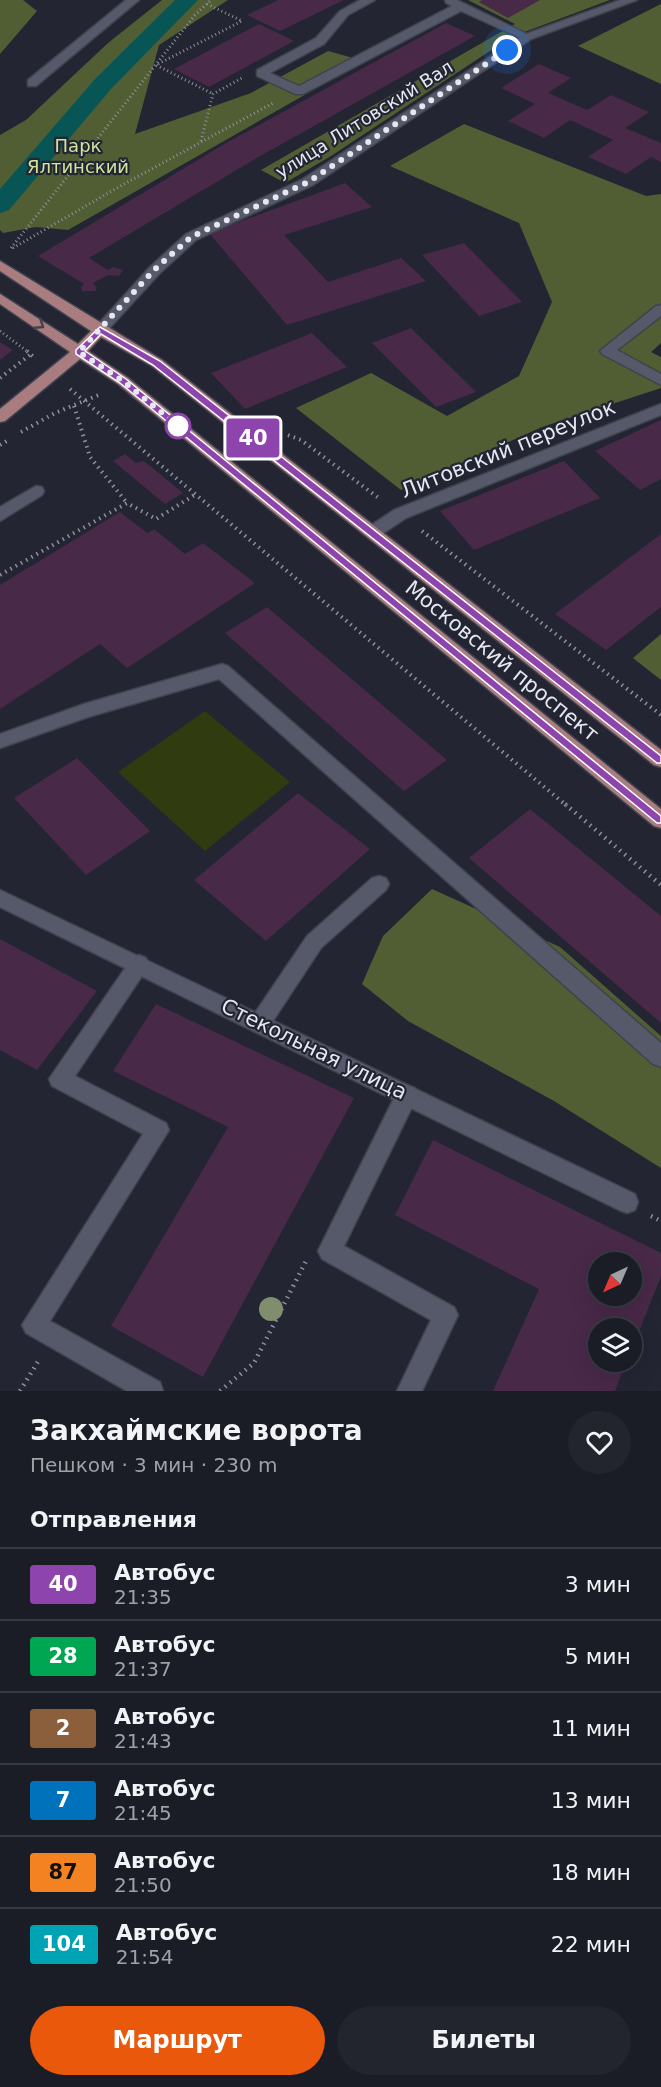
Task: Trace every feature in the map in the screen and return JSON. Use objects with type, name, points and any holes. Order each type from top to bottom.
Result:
[{"type":"main road","name":"Московский проспект","points":[[0,265],[100,330],[157,363],[661,760]]},
{"type":"main road","name":"Московский проспект","points":[[0,298],[123,381],[661,820]]},
{"type":"main road","name":"улица Литовский Вал","points":[[0,417],[79,352],[100,330]]},
{"type":"street","points":[[32,83],[133,0]]},
{"type":"street","points":[[369,0],[344,13],[321,40],[261,73],[299,91],[461,6]]},
{"type":"street","points":[[448,0],[527,37]]},
{"type":"street","name":"улица Литовский Вал","points":[[100,330],[154,270],[191,237],[308,182],[527,37],[631,0]]},
{"type":"street","points":[[661,309],[607,351],[661,380]]},
{"type":"street","name":"Литовский переулок","points":[[373,532],[400,514],[661,409]]},
{"type":"street","points":[[0,515],[36,491]]},
{"type":"street","points":[[0,741],[84,711],[222,671],[661,1057]]},
{"type":"street","points":[[261,1023],[314,942],[379,884]]},
{"type":"street","name":"Стекольная улица","points":[[0,898],[627,1202]]},
{"type":"street","points":[[139,964],[60,1079],[158,1130],[34,1325],[151,1391]]},
{"type":"street","points":[[406,1095],[330,1251],[446,1315],[410,1391]]},
{"type":"path","points":[[211,0],[195,15],[9,251],[133,179],[283,98]]},
{"type":"path","points":[[156,65],[242,21],[207,4]]},
{"type":"path","points":[[156,65],[213,94]]},
{"type":"path","points":[[0,378],[31,354]]},
{"type":"path","points":[[0,445],[55,413],[85,402],[661,885]]},
{"type":"path","points":[[74,406],[90,457],[127,503],[156,519],[196,495]]},
{"type":"path","points":[[0,575],[127,503]]},
{"type":"path","points":[[220,1391],[254,1364],[309,1255]]},
{"type":"path","points":[[20,1391],[54,1336]]},
{"type":"green space","points":[[0,0],[23,0],[37,11],[0,54]]},
{"type":"green space","name":"Парк Ялтинский","points":[[162,0],[228,0],[159,45],[135,134],[251,93],[328,51],[364,61],[68,230],[36,227],[3,233],[0,230],[0,135],[26,120],[108,43]]},
{"type":"green space","points":[[468,0],[610,0],[511,37],[331,156],[285,183],[261,170],[515,24]]},
{"type":"green space","points":[[661,4],[661,84],[578,46]]},
{"type":"green space","points":[[464,124],[646,196],[661,194],[661,343],[651,352],[661,357],[661,388],[542,427],[401,490],[296,408],[371,373],[447,416],[519,376],[552,302],[519,223],[390,166]]},
{"type":"green space","points":[[661,634],[661,680],[633,658]]},
{"type":"green space","points":[[205,711],[290,782],[205,851],[118,772]]},
{"type":"green space","points":[[432,889],[560,947],[661,1036],[661,1168],[554,1101],[408,1021],[362,984],[383,936]]},
{"type":"building","points":[[278,0],[344,0],[280,31],[247,15]]},
{"type":"building","points":[[482,0],[540,0],[508,18],[479,2]]},
{"type":"building","points":[[446,23],[475,36],[255,159],[89,258],[108,270],[113,267],[123,270],[119,276],[108,275],[93,283],[97,288],[95,291],[82,291],[81,287],[84,284],[38,256],[226,143]]},
{"type":"building","points":[[259,24],[294,41],[209,87],[174,69]]},
{"type":"building","points":[[539,64],[571,78],[548,93],[587,110],[611,95],[649,112],[625,128],[661,143],[661,162],[651,157],[626,174],[588,157],[613,140],[570,120],[544,138],[508,121],[535,104],[501,88]]},
{"type":"building","points":[[345,183],[372,207],[284,235],[328,282],[401,258],[426,281],[287,325],[209,233]]},
{"type":"building","points":[[464,243],[522,302],[479,316],[422,255]]},
{"type":"building","points":[[411,328],[476,392],[436,407],[372,343]]},
{"type":"building","points":[[312,333],[347,367],[245,409],[211,373]]},
{"type":"building","points":[[0,342],[13,350],[0,360]]},
{"type":"building","points":[[661,420],[661,479],[640,490],[595,451]]},
{"type":"building","points":[[125,454],[136,463],[144,461],[183,493],[165,504],[113,461]]},
{"type":"building","points":[[564,461],[600,498],[474,550],[440,511]]},
{"type":"building","points":[[120,512],[147,533],[154,529],[185,554],[203,543],[255,583],[127,668],[100,644],[0,709],[0,585]]},
{"type":"building","points":[[661,534],[661,607],[606,650],[555,614]]},
{"type":"building","points":[[267,607],[447,760],[404,791],[225,633]]},
{"type":"building","points":[[77,758],[150,831],[86,875],[14,798]]},
{"type":"building","points":[[298,793],[370,849],[266,941],[194,880]]},
{"type":"building","points":[[530,809],[661,916],[661,1023],[469,858]]},
{"type":"building","points":[[0,939],[97,991],[37,1070],[0,1050]]},
{"type":"building","points":[[156,1004],[354,1098],[203,1377],[111,1326],[228,1127],[113,1071]]},
{"type":"building","points":[[433,1140],[661,1253],[661,1276],[642,1324],[642,1318],[588,1318],[588,1372],[622,1372],[615,1391],[493,1391],[539,1289],[395,1215]]},
{"type":"waterway","points":[[0,205],[103,84],[187,0]]},
{"type":"bus line","name":"40","points":[[661,760],[157,363],[100,330],[79,352],[123,381],[661,820]]},
{"type":"route","points":[[178,426],[123,381],[79,352],[154,270],[191,237],[308,182],[507,50]]}]
